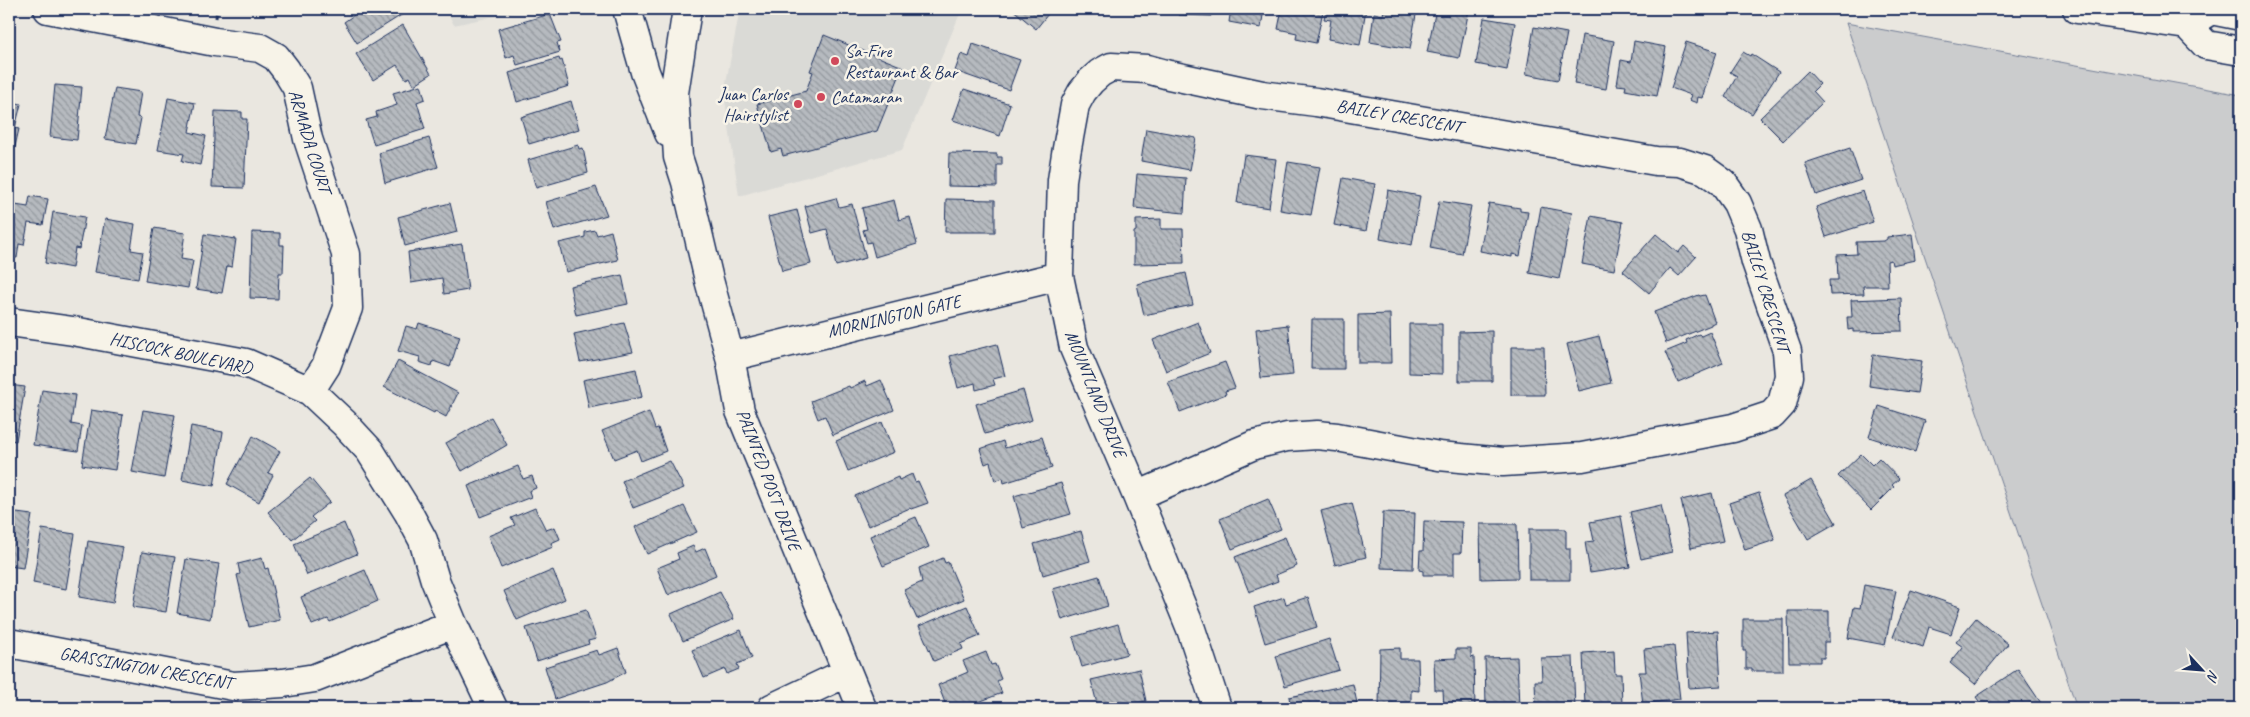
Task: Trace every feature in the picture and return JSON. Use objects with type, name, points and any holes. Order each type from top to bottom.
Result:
[{"type":"street","name":"ARMADA COURT","points":[[48,9],[216,42],[260,48],[276,57],[286,70],[297,88],[308,139],[346,254],[348,308],[326,366],[310,391]]},
{"type":"street","name":"PAINTED POST DRIVE","points":[[627,9],[645,72],[678,156],[686,182],[709,280],[730,357],[740,411],[846,673],[862,708]]},
{"type":"street","name":"PAINTED POST DRIVE","points":[[678,156],[674,92],[688,9]]},
{"type":"street","points":[[2077,9],[2187,25],[2206,45],[2241,51]]},
{"type":"street","points":[[2187,25],[2211,10],[2241,16]]},
{"type":"street","name":"BAILEY CRESCENT","points":[[1100,73],[1111,66],[1147,68],[1169,75],[1262,94],[1656,161],[1680,162],[1705,170],[1723,183],[1737,203],[1787,351],[1789,376],[1782,404],[1772,415],[1733,428],[1582,457],[1503,462],[1439,456],[1337,437],[1317,435],[1287,437],[1254,445],[1137,496]]},
{"type":"street","name":"MOUNTLAND DRIVE","points":[[1100,73],[1082,92],[1075,105],[1062,180],[1059,276],[1074,348],[1191,629],[1217,708]]},
{"type":"street","name":"MORNINGTON GATE","points":[[730,357],[1059,276]]},
{"type":"street","name":"HISCOCK BOULEVARD","points":[[9,322],[73,331],[246,363],[310,391],[370,451],[408,512],[423,540],[435,580],[453,624],[492,708]]},
{"type":"street","name":"GRASSINGTON CRESCENT","points":[[9,643],[233,686],[283,683],[315,678],[453,624]]},
{"type":"street","points":[[772,708],[846,673]]},
{"type":"shaded area","points":[[446,9],[529,9],[454,25]]},
{"type":"shaded area","points":[[740,9],[962,9],[902,150],[739,196],[724,93]]},
{"type":"shaded area","points":[[1846,23],[2241,95],[2241,708],[2077,708]]},
{"type":"building","points":[[351,9],[399,9],[403,14],[357,43],[344,22],[354,15]]},
{"type":"building","points":[[1012,9],[1052,9],[1036,29]]},
{"type":"building","points":[[1180,9],[1212,9],[1211,16],[1179,15]]},
{"type":"building","points":[[1231,9],[1264,9],[1261,28],[1229,22]]},
{"type":"building","points":[[1282,9],[1314,9],[1323,11],[1316,43],[1296,39],[1297,33],[1278,29]]},
{"type":"building","points":[[1326,9],[1366,9],[1360,45],[1328,39],[1331,20],[1324,19]]},
{"type":"building","points":[[1384,9],[1417,9],[1410,49],[1370,42],[1374,13],[1383,15]]},
{"type":"building","points":[[1436,9],[1469,10],[1459,58],[1427,52]]},
{"type":"building","points":[[550,14],[561,42],[557,43],[560,52],[517,65],[514,55],[506,58],[498,29]]},
{"type":"building","points":[[1484,18],[1515,23],[1507,70],[1476,64]]},
{"type":"building","points":[[403,25],[431,74],[414,85],[410,77],[406,79],[397,65],[373,80],[356,54]]},
{"type":"building","points":[[1534,27],[1567,33],[1558,80],[1526,74]]},
{"type":"building","points":[[824,35],[903,67],[877,131],[783,156],[781,149],[771,152],[757,104],[806,91],[813,72],[810,71]]},
{"type":"building","points":[[1582,35],[1614,41],[1606,89],[1574,84]]},
{"type":"building","points":[[1634,41],[1666,47],[1657,96],[1625,90],[1626,86],[1617,85],[1621,60],[1631,62]]},
{"type":"building","points":[[1686,42],[1717,52],[1702,98],[1698,97],[1697,103],[1689,100],[1691,95],[1671,88]]},
{"type":"building","points":[[973,44],[1020,60],[1009,90],[955,71],[961,54],[969,57]]},
{"type":"building","points":[[1743,52],[1750,56],[1751,54],[1779,72],[1752,114],[1725,97],[1737,76],[1730,72]]},
{"type":"building","points":[[559,58],[560,61],[562,60],[569,86],[517,102],[509,73]]},
{"type":"building","points":[[1808,71],[1820,84],[1813,91],[1823,102],[1783,141],[1760,118]]},
{"type":"building","points":[[55,85],[82,87],[77,140],[50,137]]},
{"type":"building","points":[[421,85],[425,99],[417,102],[425,129],[374,145],[366,120],[377,117],[376,112],[397,105],[393,93]]},
{"type":"building","points":[[115,88],[141,92],[137,117],[141,118],[136,144],[105,139]]},
{"type":"building","points":[[964,89],[1010,104],[1000,136],[953,120]]},
{"type":"building","points":[[168,98],[195,103],[189,132],[206,136],[200,165],[182,161],[184,154],[158,150]]},
{"type":"building","points":[[9,101],[21,104],[15,128],[19,129],[13,155],[9,154]]},
{"type":"building","points":[[571,101],[579,129],[529,144],[521,117]]},
{"type":"building","points":[[215,111],[242,112],[242,119],[247,119],[244,188],[212,187]]},
{"type":"building","points":[[1146,129],[1196,138],[1190,170],[1141,161]]},
{"type":"building","points":[[429,138],[438,167],[385,183],[379,153]]},
{"type":"building","points":[[578,145],[579,149],[583,148],[588,173],[536,188],[528,160]]},
{"type":"building","points":[[1850,148],[1861,180],[1816,195],[1805,163]]},
{"type":"building","points":[[949,153],[997,154],[997,157],[1002,157],[1002,165],[997,165],[997,187],[948,186]]},
{"type":"building","points":[[1244,155],[1276,159],[1269,208],[1237,203]]},
{"type":"building","points":[[1288,162],[1320,167],[1311,215],[1280,210]]},
{"type":"building","points":[[1137,174],[1186,178],[1184,213],[1134,208]]},
{"type":"building","points":[[1343,178],[1375,184],[1366,231],[1334,225]]},
{"type":"building","points":[[596,187],[607,215],[554,230],[546,202]]},
{"type":"building","points":[[1388,190],[1420,196],[1412,245],[1380,239]]},
{"type":"building","points":[[1863,191],[1873,222],[1826,237],[1816,207]]},
{"type":"building","points":[[30,196],[48,199],[43,225],[28,223],[24,245],[19,244],[17,258],[9,257],[9,204],[28,207]]},
{"type":"building","points":[[836,198],[839,207],[852,204],[866,258],[836,266],[827,229],[812,233],[805,206]]},
{"type":"building","points":[[946,199],[995,200],[995,232],[945,232]]},
{"type":"building","points":[[894,200],[899,220],[910,217],[917,244],[875,257],[871,242],[867,243],[863,230],[867,229],[862,208]]},
{"type":"building","points":[[1439,201],[1471,206],[1462,254],[1430,248]]},
{"type":"building","points":[[450,203],[457,232],[405,246],[398,217]]},
{"type":"building","points":[[1489,203],[1520,208],[1520,211],[1528,212],[1520,256],[1512,254],[1512,257],[1480,251]]},
{"type":"building","points":[[1541,207],[1572,213],[1559,279],[1529,273]]},
{"type":"building","points":[[797,210],[811,264],[782,271],[768,217]]},
{"type":"building","points":[[53,212],[85,217],[79,249],[75,248],[72,268],[45,263]]},
{"type":"building","points":[[1591,216],[1623,222],[1614,270],[1582,264]]},
{"type":"building","points":[[105,219],[135,224],[131,250],[143,252],[138,279],[95,272]]},
{"type":"building","points":[[1161,219],[1161,229],[1183,229],[1184,263],[1134,264],[1136,220]]},
{"type":"building","points":[[154,228],[185,233],[181,259],[193,261],[188,288],[145,281]]},
{"type":"building","points":[[595,230],[597,235],[611,231],[618,260],[566,272],[559,243],[585,237],[585,232]]},
{"type":"building","points":[[252,232],[280,233],[280,245],[284,245],[283,273],[279,273],[278,299],[250,298]]},
{"type":"building","points":[[204,234],[236,239],[232,267],[227,266],[222,293],[196,289]]},
{"type":"building","points":[[1656,234],[1678,253],[1684,246],[1696,257],[1679,276],[1670,268],[1649,293],[1623,271]]},
{"type":"building","points":[[1912,234],[1915,260],[1892,265],[1891,260],[1887,261],[1888,286],[1863,286],[1864,294],[1830,295],[1829,280],[1838,280],[1837,255],[1857,254],[1856,242],[1884,241],[1887,237]]},
{"type":"building","points":[[462,244],[468,290],[444,294],[442,278],[411,283],[408,252]]},
{"type":"building","points":[[1186,273],[1193,305],[1144,315],[1137,284]]},
{"type":"building","points":[[622,275],[628,304],[576,315],[570,286]]},
{"type":"building","points":[[1699,295],[1705,295],[1715,322],[1666,343],[1654,312]]},
{"type":"building","points":[[1901,298],[1902,331],[1853,332],[1853,329],[1848,330],[1847,317],[1852,317],[1851,300]]},
{"type":"building","points":[[1390,314],[1391,363],[1358,363],[1358,315]]},
{"type":"building","points":[[1312,319],[1344,319],[1344,369],[1311,369]]},
{"type":"building","points":[[1198,322],[1210,353],[1166,371],[1153,340]]},
{"type":"building","points":[[419,323],[460,336],[450,367],[433,361],[432,366],[419,362],[420,357],[398,351],[406,326],[417,329]]},
{"type":"building","points":[[624,323],[633,352],[580,362],[574,334]]},
{"type":"building","points":[[1409,324],[1442,324],[1442,374],[1409,373]]},
{"type":"building","points":[[1288,325],[1293,375],[1261,378],[1256,329]]},
{"type":"building","points":[[1492,331],[1492,381],[1459,381],[1459,332]]},
{"type":"building","points":[[1710,332],[1723,363],[1678,382],[1665,352],[1687,343],[1686,340],[1699,334],[1701,336]]},
{"type":"building","points":[[1599,336],[1611,383],[1579,391],[1567,344]]},
{"type":"building","points":[[997,344],[1005,376],[993,379],[995,385],[976,390],[975,383],[958,388],[950,356]]},
{"type":"building","points":[[1511,347],[1544,347],[1545,395],[1511,395]]},
{"type":"building","points":[[1873,354],[1922,361],[1917,393],[1869,386]]},
{"type":"building","points":[[398,361],[458,393],[446,417],[435,411],[434,413],[384,387]]},
{"type":"building","points":[[1225,362],[1235,388],[1225,391],[1226,394],[1180,412],[1168,382]]},
{"type":"building","points":[[636,369],[642,397],[589,408],[583,380]]},
{"type":"building","points":[[881,380],[894,410],[833,435],[825,416],[818,419],[811,401],[865,381],[867,386]]},
{"type":"building","points":[[9,385],[25,387],[16,441],[9,440]]},
{"type":"building","points":[[42,390],[75,395],[71,424],[82,426],[78,451],[33,445]]},
{"type":"building","points":[[1023,390],[1032,420],[985,434],[976,404]]},
{"type":"building","points":[[1879,406],[1925,421],[1915,452],[1869,437]]},
{"type":"building","points":[[91,410],[123,415],[115,470],[82,465]]},
{"type":"building","points":[[143,410],[175,415],[164,478],[132,472]]},
{"type":"building","points":[[649,412],[655,429],[658,428],[666,451],[641,461],[637,450],[614,459],[602,431]]},
{"type":"building","points":[[491,417],[507,445],[462,471],[446,443]]},
{"type":"building","points":[[882,422],[894,452],[848,471],[836,441]]},
{"type":"building","points":[[191,426],[223,432],[214,486],[182,480]]},
{"type":"building","points":[[253,436],[280,451],[268,473],[273,475],[259,502],[227,484]]},
{"type":"building","points":[[1042,437],[1052,468],[1004,483],[1003,478],[995,481],[990,462],[985,464],[980,449],[1003,441],[1005,448]]},
{"type":"building","points":[[1861,454],[1872,465],[1879,458],[1899,479],[1892,485],[1894,487],[1871,510],[1838,476]]},
{"type":"building","points":[[670,461],[684,488],[633,508],[622,481]]},
{"type":"building","points":[[518,466],[523,479],[532,476],[536,488],[529,491],[531,497],[480,517],[468,486]]},
{"type":"building","points":[[912,474],[915,482],[918,481],[928,503],[910,508],[868,526],[855,496],[898,477],[899,480]]},
{"type":"building","points":[[310,478],[330,502],[311,517],[315,521],[292,540],[268,512]]},
{"type":"building","points":[[1811,480],[1836,523],[1808,539],[1783,496]]},
{"type":"building","points":[[1061,483],[1071,514],[1023,528],[1014,496]]},
{"type":"building","points":[[1712,493],[1723,541],[1691,548],[1681,500]]},
{"type":"building","points":[[1759,493],[1775,540],[1745,550],[1729,503]]},
{"type":"building","points":[[1268,499],[1281,529],[1232,549],[1220,519]]},
{"type":"building","points":[[1352,503],[1366,557],[1335,565],[1321,511]]},
{"type":"building","points":[[1661,505],[1672,552],[1641,559],[1630,512]]},
{"type":"building","points":[[684,506],[697,532],[647,554],[635,527]]},
{"type":"building","points":[[535,508],[546,530],[555,527],[560,539],[551,543],[553,547],[501,568],[488,536],[515,525],[511,518]]},
{"type":"building","points":[[9,512],[32,515],[23,568],[9,566]]},
{"type":"building","points":[[1383,512],[1415,513],[1413,569],[1381,568]]},
{"type":"building","points":[[1621,516],[1630,567],[1590,573],[1585,542],[1594,541],[1590,522]]},
{"type":"building","points":[[916,517],[929,547],[883,566],[870,536]]},
{"type":"building","points":[[1424,521],[1462,522],[1461,553],[1454,553],[1454,575],[1423,575],[1423,571],[1419,570],[1420,551],[1423,551]]},
{"type":"building","points":[[344,523],[357,554],[307,575],[294,544]]},
{"type":"building","points":[[1480,524],[1517,524],[1518,578],[1481,579]]},
{"type":"building","points":[[42,529],[75,534],[66,589],[33,583]]},
{"type":"building","points":[[1529,529],[1566,529],[1566,548],[1570,548],[1570,580],[1529,580]]},
{"type":"building","points":[[1081,531],[1090,561],[1043,575],[1034,544]]},
{"type":"building","points":[[1285,537],[1297,566],[1276,575],[1278,581],[1249,592],[1235,557]]},
{"type":"building","points":[[88,541],[123,547],[113,603],[79,597]]},
{"type":"building","points":[[693,546],[696,552],[705,548],[716,575],[668,595],[657,568],[679,559],[677,553]]},
{"type":"building","points":[[142,552],[175,557],[166,612],[133,607]]},
{"type":"building","points":[[262,558],[265,569],[268,568],[280,620],[249,627],[237,575],[240,574],[238,564]]},
{"type":"building","points":[[943,558],[945,563],[948,562],[964,599],[917,619],[904,590],[922,582],[919,568]]},
{"type":"building","points":[[186,559],[219,564],[210,619],[177,613]]},
{"type":"building","points":[[365,570],[378,601],[330,622],[328,619],[312,625],[301,597]]},
{"type":"building","points":[[553,570],[565,599],[517,620],[504,591]]},
{"type":"building","points":[[1099,576],[1108,606],[1062,620],[1053,589]]},
{"type":"building","points":[[1864,585],[1896,591],[1885,645],[1848,638],[1854,607],[1860,608]]},
{"type":"building","points":[[1911,590],[1960,607],[1951,634],[1929,627],[1923,647],[1893,637]]},
{"type":"building","points":[[720,592],[734,619],[683,641],[671,614]]},
{"type":"building","points":[[1284,597],[1286,604],[1308,597],[1317,627],[1265,643],[1254,607]]},
{"type":"building","points":[[967,606],[980,636],[961,644],[963,649],[934,661],[919,626]]},
{"type":"building","points":[[586,610],[596,639],[588,641],[589,644],[537,661],[526,628]]},
{"type":"building","points":[[1788,611],[1829,611],[1829,642],[1824,642],[1824,658],[1820,658],[1820,662],[1789,662]]},
{"type":"building","points":[[1976,618],[2008,644],[1975,684],[1950,663],[1963,647],[1956,642]]},
{"type":"building","points":[[1743,619],[1783,619],[1783,671],[1752,671],[1752,669],[1746,669],[1746,651],[1743,651]]},
{"type":"building","points":[[1118,624],[1127,654],[1082,667],[1073,637]]},
{"type":"building","points":[[741,630],[752,658],[737,664],[739,669],[727,674],[725,669],[704,678],[692,650]]},
{"type":"building","points":[[1718,631],[1721,686],[1689,688],[1686,633]]},
{"type":"building","points":[[1329,639],[1339,670],[1285,686],[1276,656]]},
{"type":"building","points":[[1674,646],[1680,699],[1643,704],[1639,672],[1646,672],[1644,649]]},
{"type":"building","points":[[618,648],[626,672],[607,682],[555,699],[545,667],[597,650],[599,655]]},
{"type":"building","points":[[1400,648],[1400,659],[1418,659],[1419,691],[1411,690],[1411,708],[1379,708],[1380,649]]},
{"type":"building","points":[[1456,649],[1471,649],[1471,658],[1474,657],[1475,708],[1444,708],[1443,690],[1435,690],[1434,659],[1456,658]]},
{"type":"building","points":[[1614,651],[1615,674],[1621,674],[1622,706],[1585,707],[1583,653]]},
{"type":"building","points":[[986,652],[991,665],[995,664],[1001,679],[997,681],[1002,693],[963,708],[947,708],[938,685],[968,672],[963,661]]},
{"type":"building","points":[[1517,657],[1519,708],[1486,708],[1485,658]]},
{"type":"building","points":[[1573,657],[1575,708],[1536,708],[1535,681],[1542,681],[1541,658]]},
{"type":"building","points":[[1139,669],[1146,701],[1115,708],[1098,708],[1091,680]]},
{"type":"building","points":[[2018,669],[2041,703],[2034,708],[1984,708],[1976,697]]},
{"type":"building","points":[[1353,684],[1358,708],[1291,708],[1289,697]]},
{"type":"building","points":[[413,700],[416,708],[394,708]]},
{"type":"place","name":"Sa-Fire Restaurant & Bar","points":[[835,61]]},
{"type":"place","name":"Catamaran","points":[[821,97]]},
{"type":"place","name":"Juan Carlos Hairstylist","points":[[798,104]]}]
